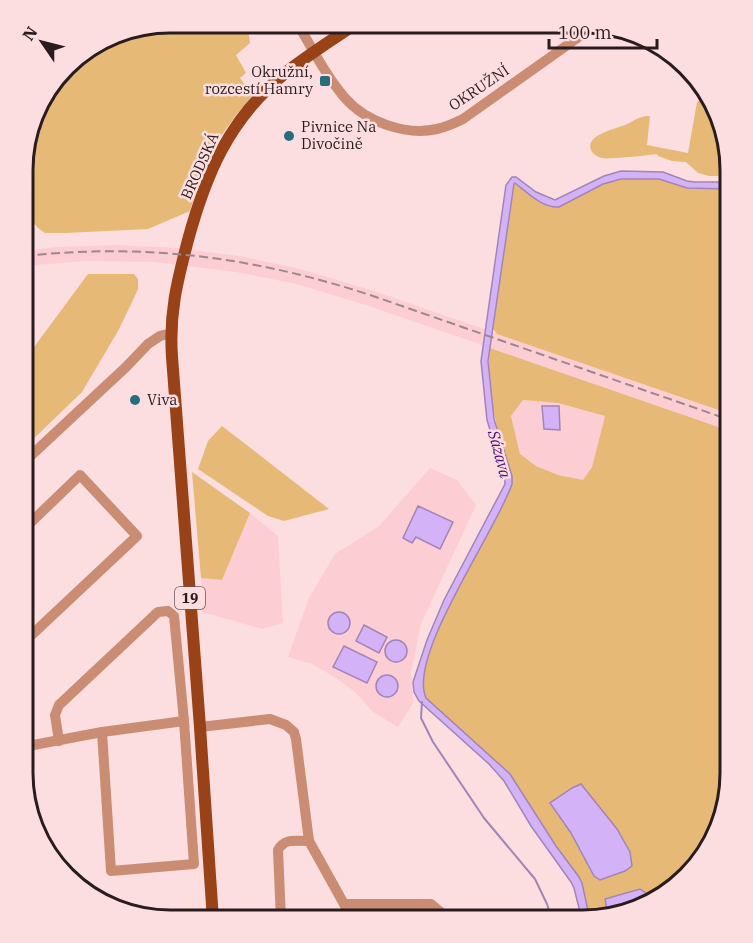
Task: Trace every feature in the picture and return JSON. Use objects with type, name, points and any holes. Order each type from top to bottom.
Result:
[{"type":"main road","name":"BRODSKÁ","points":[[171,333],[172,310],[189,237],[207,179],[225,143],[261,95],[284,74],[342,33]]},
{"type":"main road","name":"19","points":[[171,333],[212,910]]},
{"type":"street","name":"OKRUŽNÍ","points":[[303,33],[313,52],[346,99],[362,112],[392,126],[425,130],[449,125],[463,119],[584,33]]},
{"type":"street","points":[[33,454],[148,344],[160,336],[171,333]]},
{"type":"street","points":[[33,520],[80,475],[137,536],[33,634]]},
{"type":"street","points":[[58,741],[55,715],[59,705],[158,612],[168,611],[174,616],[194,864],[111,871],[102,732]]},
{"type":"street","points":[[200,727],[270,719],[286,725],[294,732],[309,841],[347,910]]},
{"type":"street","points":[[33,745],[102,732],[184,721]]},
{"type":"street","points":[[281,910],[278,850],[281,844],[286,842],[309,841]]},
{"type":"street","points":[[344,904],[431,904],[438,910]]},
{"type":"shaded area","points":[[249,33],[250,43],[236,55],[246,73],[240,78],[251,97],[225,130],[212,152],[190,211],[148,229],[45,233],[33,222],[34,152],[40,126],[51,102],[61,87],[80,67],[94,56],[118,43],[152,34]]},
{"type":"shaded area","points":[[701,100],[710,118],[719,152],[720,176],[698,173],[686,162],[672,161],[657,154],[605,158],[597,156],[591,150],[590,145],[596,137],[640,117],[650,116],[647,145],[688,153],[697,102]]},
{"type":"shaded area","points":[[627,178],[659,179],[692,189],[720,189],[720,411],[497,334],[493,329],[514,184],[541,202],[559,207],[603,184]]},
{"type":"shaded area","points":[[118,245],[177,248],[239,256],[300,269],[374,291],[720,411],[720,428],[369,306],[296,284],[236,272],[153,262],[86,261],[33,265],[33,250]]},
{"type":"shaded area","points":[[88,274],[134,274],[138,279],[138,289],[118,331],[82,392],[33,439],[33,348]]},
{"type":"shaded area","points":[[490,348],[720,428],[720,782],[713,817],[692,856],[666,882],[647,894],[606,899],[607,907],[588,910],[582,883],[510,774],[426,698],[424,678],[429,653],[456,592],[512,484],[512,476],[494,413],[489,380]],"holes":[[[523,400],[558,403],[605,416],[592,467],[583,480],[558,475],[536,466],[520,454],[511,416]],[[581,784],[617,829],[630,852],[571,833],[550,804]]]},
{"type":"shaded area","points":[[523,400],[558,403],[605,416],[592,467],[583,481],[558,475],[536,466],[520,454],[511,416]]},
{"type":"shaded area","points":[[222,426],[329,509],[284,521],[268,516],[198,469],[208,441]]},
{"type":"shaded area","points":[[430,468],[457,480],[476,505],[421,624],[411,672],[413,703],[398,727],[373,712],[355,692],[336,678],[312,664],[288,657],[309,598],[335,554],[379,526]]},
{"type":"shaded area","points":[[192,472],[250,513],[222,580],[201,578]]},
{"type":"shaded area","points":[[250,513],[278,536],[283,623],[262,629],[202,612],[201,578],[222,580]]},
{"type":"water","name":"Sázava","points":[[621,171],[663,172],[687,181],[720,182],[720,189],[687,188],[659,179],[621,179],[603,184],[559,207],[553,207],[514,184],[488,361],[494,419],[512,476],[512,484],[441,624],[429,653],[424,678],[426,698],[510,774],[556,846],[579,877],[588,910],[580,910],[571,882],[531,826],[504,781],[489,764],[419,701],[414,692],[413,682],[444,600],[505,484],[487,420],[481,361],[506,185],[512,177],[516,177],[536,192],[555,200],[604,176]]},
{"type":"water","points":[[542,406],[559,406],[560,430],[544,429]]},
{"type":"water","points":[[418,506],[453,522],[440,549],[416,537],[412,543],[403,538]]},
{"type":"water","points":[[339,612],[349,619],[350,623],[343,633],[339,634],[329,627],[328,623],[335,613]]},
{"type":"water","points":[[364,625],[387,637],[379,653],[356,641]]},
{"type":"water","points":[[396,640],[406,647],[407,651],[400,661],[396,662],[386,655],[385,651],[392,641]]},
{"type":"water","points":[[344,646],[377,662],[367,683],[333,667]]},
{"type":"water","points":[[387,675],[397,682],[398,686],[391,696],[387,697],[377,690],[376,686],[383,676]]},
{"type":"water","points":[[581,784],[617,829],[630,852],[632,866],[600,880],[594,876],[571,833],[550,803]]},
{"type":"water","points":[[640,889],[647,894],[627,903],[607,907],[605,899]]},
{"type":"waterway","points":[[422,702],[421,718],[433,742],[484,818],[535,879],[549,910]]},
{"type":"railway","points":[[33,255],[114,251],[157,253],[200,256],[286,271],[373,296],[720,417]]},
{"type":"place","name":"Okružní, rozcestí Hamry","points":[[325,81]]},
{"type":"place","name":"Pivnice Na Divočině","points":[[289,136]]},
{"type":"place","name":"Viva","points":[[135,400]]}]
